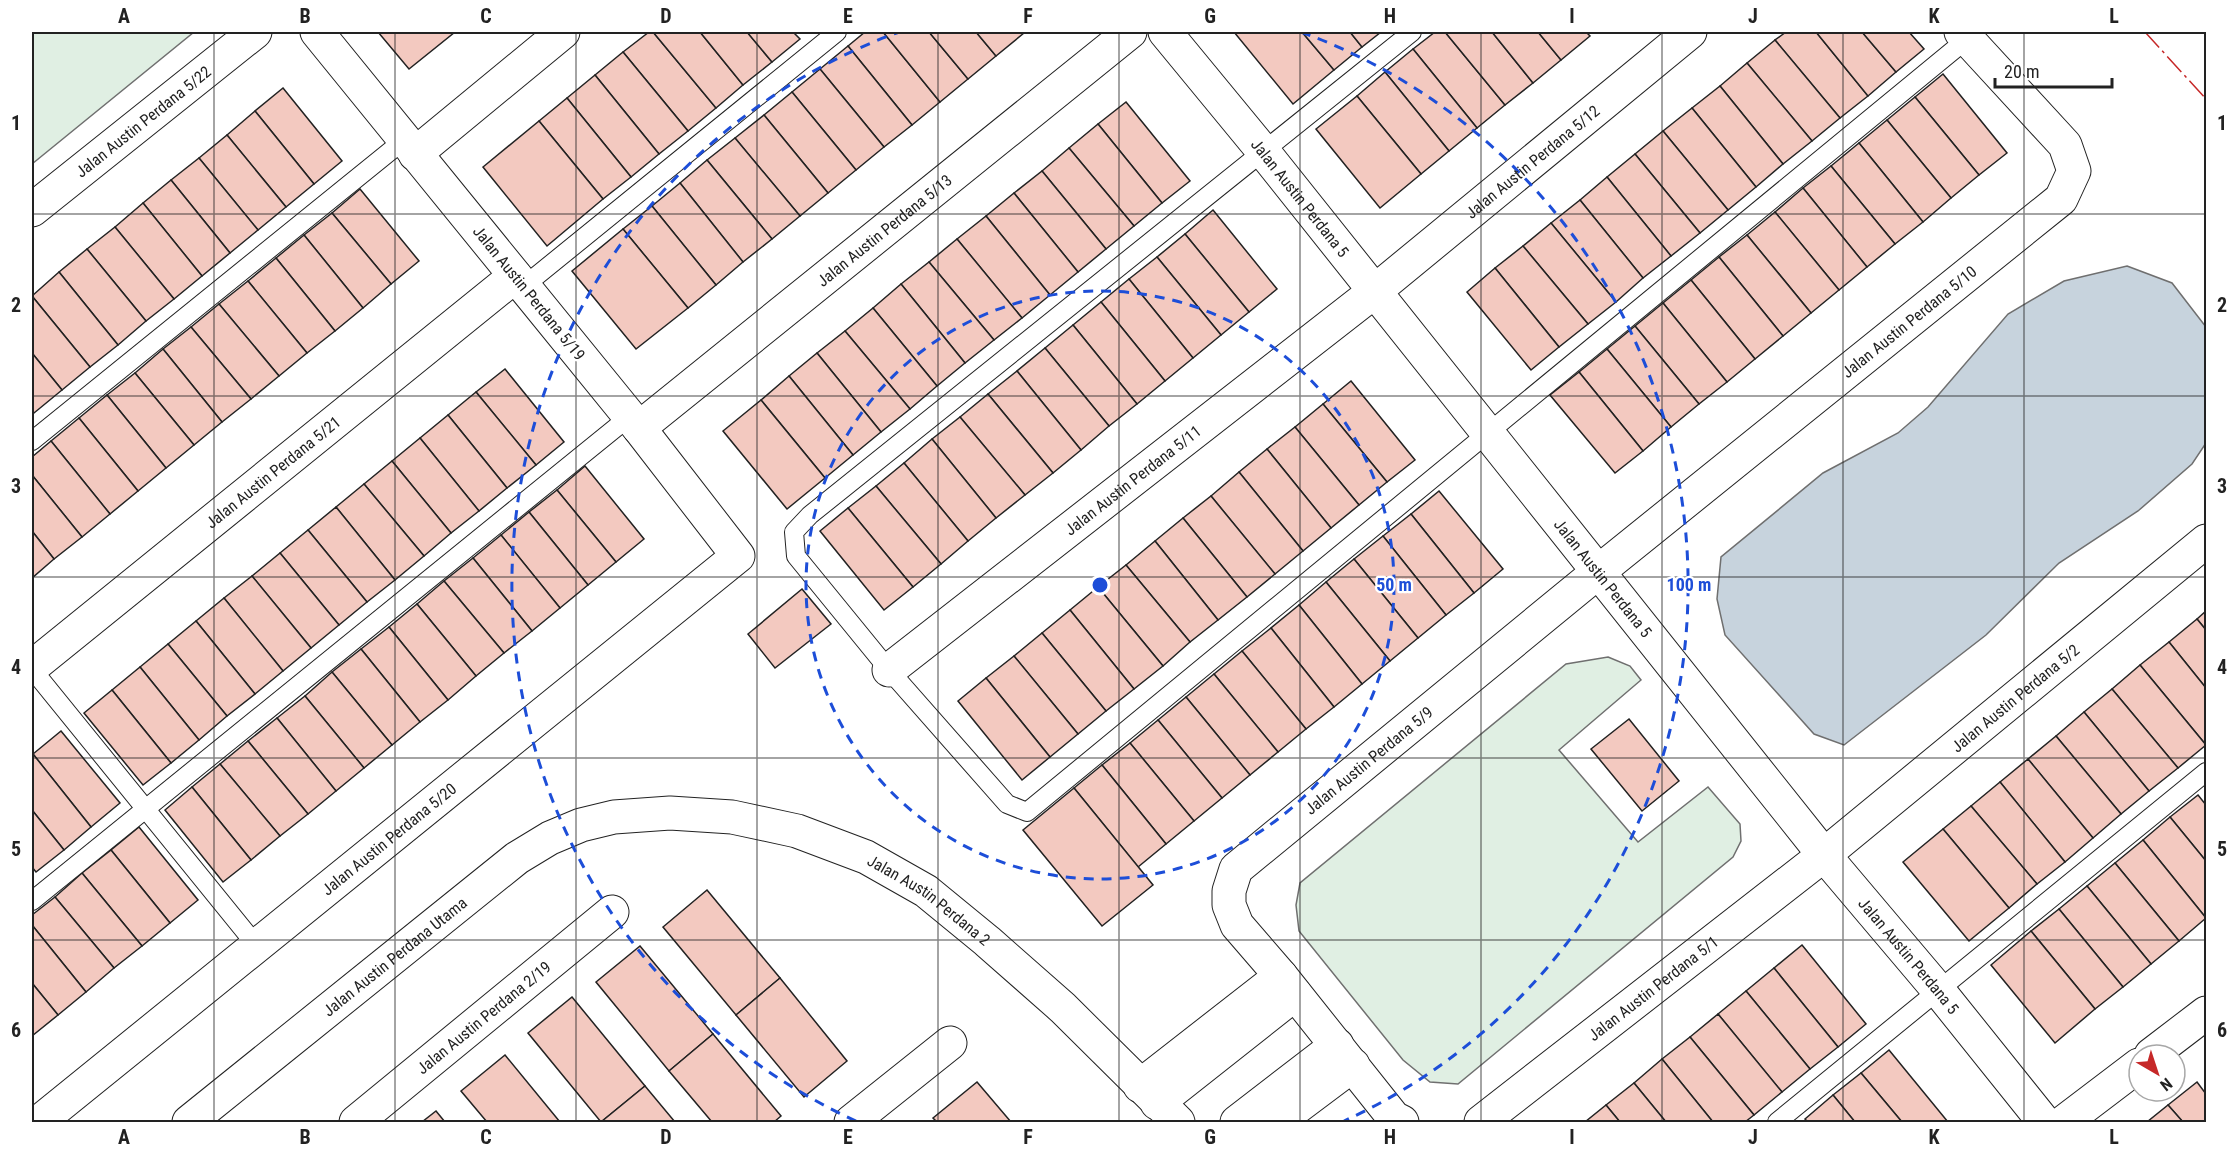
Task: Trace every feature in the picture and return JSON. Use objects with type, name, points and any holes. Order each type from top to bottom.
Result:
[{"type":"street","name":"Jalan Austin Perdana 5/22","points":[[32,210],[255,32]]},
{"type":"street","name":"Jalan Austin Perdana 5/19","points":[[317,32],[520,281],[738,556]]},
{"type":"street","points":[[410,147],[563,32]]},
{"type":"street","name":"Jalan Austin Perdana 5/13","points":[[634,423],[1130,32]]},
{"type":"street","name":"Jalan Austin Perdana 5","points":[[1165,32],[1263,151],[1824,855],[1939,991],[2044,1122]]},
{"type":"street","name":"Jalan Austin Perdana 5/12","points":[[1375,291],[1690,32]]},
{"type":"street","name":"Jalan Austin Perdana 5/10","points":[[1598,572],[2061,200],[2074,171],[2065,145],[1964,35]]},
{"type":"street","name":"Jalan Austin Perdana 5/21","points":[[32,668],[520,281]]},
{"type":"street","name":"Jalan Austin Perdana 5/11","points":[[889,670],[1375,291]]},
{"type":"street","name":"Jalan Austin Perdana 5/2","points":[[1824,855],[2206,541]]},
{"type":"street","name":"Jalan Austin Perdana 5/20","points":[[39,1122],[738,556]]},
{"type":"street","name":"Jalan Austin Perdana 5/9","points":[[1345,1055],[1237,925],[1229,905],[1229,891],[1236,869],[1598,572]]},
{"type":"street","name":"Jalan Austin Perdana 2","points":[[614,817],[670,813],[732,817],[797,831],[866,857],[926,891],[987,940],[1063,1008],[1158,1104]]},
{"type":"street","name":"Jalan Austin Perdana Utama","points":[[189,1122],[518,858],[550,838],[581,825],[614,817]]},
{"type":"street","name":"Jalan Austin Perdana 5/1","points":[[1481,1122],[1824,855]]},
{"type":"street","name":"Jalan Austin Perdana 2/19","points":[[356,1122],[612,912]]},
{"type":"street","points":[[1158,1104],[1288,985]]},
{"type":"street","points":[[2167,1043],[2206,1013]]},
{"type":"street","points":[[851,1122],[950,1042]]},
{"type":"street","points":[[1237,1122],[1345,1055]]},
{"type":"street","points":[[1277,1122],[1345,1055]]},
{"type":"street","points":[[1345,1055],[1394,1118],[1402,1122]]},
{"type":"street","points":[[2064,1122],[2127,1074]]},
{"type":"lane","points":[[520,281],[837,32]]},
{"type":"lane","points":[[1412,32],[810,515],[794,532],[796,556],[889,670],[1007,804],[1027,812],[1488,433],[1964,35]]},
{"type":"lane","points":[[32,441],[410,147]]},
{"type":"lane","points":[[32,900],[144,808],[634,423]]},
{"type":"lane","points":[[32,668],[256,945]]},
{"type":"lane","points":[[1777,1122],[2206,772]]},
{"type":"green space","points":[[32,32],[194,32],[32,164]]},
{"type":"green space","points":[[1608,657],[1630,666],[1641,680],[1559,750],[1638,842],[1708,787],[1740,824],[1741,841],[1733,857],[1458,1084],[1430,1082],[1403,1060],[1299,931],[1296,905],[1300,883],[1566,664]]},
{"type":"shaded area","points":[[2127,266],[2172,283],[2206,327],[2206,443],[2192,464],[2138,511],[2059,563],[1986,635],[1844,745],[1814,734],[1725,635],[1717,599],[1721,557],[1823,473],[1898,433],[1928,407],[2008,314],[2064,281]]},
{"type":"building","points":[[378,32],[455,32],[409,69]]},
{"type":"building","points":[[649,32],[653,32],[716,108],[688,131],[623,52]]},
{"type":"building","points":[[653,32],[700,32],[743,85],[716,108]]},
{"type":"building","points":[[700,32],[747,32],[772,62],[743,85]]},
{"type":"building","points":[[747,32],[793,32],[800,39],[772,62]]},
{"type":"building","points":[[865,32],[883,32],[940,102],[912,125],[848,46]]},
{"type":"building","points":[[883,32],[929,32],[968,79],[940,102]]},
{"type":"building","points":[[929,32],[976,32],[996,56],[968,79]]},
{"type":"building","points":[[976,32],[1023,32],[1024,33],[996,56]]},
{"type":"building","points":[[1234,32],[1302,32],[1334,70],[1293,104]]},
{"type":"building","points":[[1302,32],[1350,32],[1362,47],[1334,70]]},
{"type":"building","points":[[1350,32],[1381,32],[1362,47]]},
{"type":"building","points":[[1435,32],[1445,32],[1505,105],[1477,128],[1413,49]]},
{"type":"building","points":[[1445,32],[1492,32],[1533,83],[1505,105]]},
{"type":"building","points":[[1492,32],[1538,32],[1561,60],[1533,83]]},
{"type":"building","points":[[1538,32],[1586,32],[1590,36],[1561,60]]},
{"type":"building","points":[[1786,32],[1816,32],[1868,96],[1840,118],[1775,40]]},
{"type":"building","points":[[1816,32],[1862,32],[1896,72],[1868,96]]},
{"type":"building","points":[[1862,32],[1909,32],[1924,49],[1896,72]]},
{"type":"building","points":[[1775,40],[1840,118],[1812,141],[1747,63]]},
{"type":"building","points":[[848,46],[912,125],[884,147],[820,69]]},
{"type":"building","points":[[1413,49],[1477,128],[1449,151],[1385,72]]},
{"type":"building","points":[[623,52],[688,131],[659,154],[595,75]]},
{"type":"building","points":[[1747,63],[1812,141],[1783,164],[1720,86]]},
{"type":"building","points":[[820,69],[884,147],[856,170],[792,92]]},
{"type":"building","points":[[1385,72],[1449,151],[1421,174],[1357,96]]},
{"type":"building","points":[[1943,74],[2007,153],[1979,175],[1915,97]]},
{"type":"building","points":[[595,75],[659,154],[631,177],[567,98]]},
{"type":"building","points":[[1720,86],[1783,164],[1756,187],[1692,108]]},
{"type":"building","points":[[283,88],[342,161],[314,184],[255,111]]},
{"type":"building","points":[[792,92],[856,170],[828,193],[764,115]]},
{"type":"building","points":[[1357,96],[1421,174],[1380,208],[1316,129]]},
{"type":"building","points":[[1915,97],[1979,175],[1951,198],[1887,120]]},
{"type":"building","points":[[567,98],[631,177],[603,199],[539,121]]},
{"type":"building","points":[[1126,102],[1190,181],[1162,203],[1098,124]]},
{"type":"building","points":[[1692,108],[1756,187],[1728,210],[1663,131]]},
{"type":"building","points":[[255,111],[314,184],[286,207],[227,135]]},
{"type":"building","points":[[764,115],[828,193],[800,216],[735,138]]},
{"type":"building","points":[[1887,120],[1951,198],[1923,222],[1859,143]]},
{"type":"building","points":[[539,121],[603,199],[547,246],[483,167]]},
{"type":"building","points":[[1098,124],[1162,203],[1134,226],[1069,148]]},
{"type":"building","points":[[1663,131],[1728,210],[1700,233],[1635,154]]},
{"type":"building","points":[[227,135],[286,207],[258,230],[199,158]]},
{"type":"building","points":[[735,138],[800,216],[772,239],[707,160]]},
{"type":"building","points":[[1859,143],[1923,222],[1895,244],[1831,166]]},
{"type":"building","points":[[1069,148],[1134,226],[1106,249],[1042,171]]},
{"type":"building","points":[[1635,154],[1700,233],[1671,256],[1607,177]]},
{"type":"building","points":[[199,158],[258,230],[230,253],[171,180]]},
{"type":"building","points":[[707,160],[772,239],[743,262],[680,183]]},
{"type":"building","points":[[1831,166],[1895,244],[1867,267],[1803,188]]},
{"type":"building","points":[[1042,171],[1106,249],[1078,272],[1014,193]]},
{"type":"building","points":[[1607,177],[1671,256],[1643,278],[1580,200]]},
{"type":"building","points":[[171,180],[230,253],[202,276],[143,203]]},
{"type":"building","points":[[680,183],[743,262],[716,285],[652,206]]},
{"type":"building","points":[[1803,188],[1867,267],[1839,290],[1775,212]]},
{"type":"building","points":[[360,189],[419,261],[391,284],[332,213]]},
{"type":"building","points":[[1014,193],[1078,272],[1050,295],[986,216]]},
{"type":"building","points":[[1580,200],[1643,278],[1616,302],[1551,223]]},
{"type":"building","points":[[143,203],[202,276],[174,299],[115,227]]},
{"type":"building","points":[[652,206],[716,285],[688,308],[623,229]]},
{"type":"building","points":[[1213,210],[1277,289],[1249,312],[1185,234]]},
{"type":"building","points":[[1775,212],[1839,290],[1811,313],[1747,235]]},
{"type":"building","points":[[332,213],[391,284],[363,308],[304,235]]},
{"type":"building","points":[[986,216],[1050,295],[1022,318],[957,239]]},
{"type":"building","points":[[1551,223],[1616,302],[1588,324],[1523,246]]},
{"type":"building","points":[[115,227],[174,299],[146,321],[87,249]]},
{"type":"building","points":[[623,229],[688,308],[636,349],[572,271]]},
{"type":"building","points":[[1185,234],[1249,312],[1221,335],[1157,257]]},
{"type":"building","points":[[304,235],[363,308],[335,331],[276,258]]},
{"type":"building","points":[[1747,235],[1811,313],[1783,336],[1719,257]]},
{"type":"building","points":[[957,239],[1022,318],[994,340],[929,262]]},
{"type":"building","points":[[1523,246],[1588,324],[1559,347],[1495,268]]},
{"type":"building","points":[[87,249],[146,321],[118,345],[59,272]]},
{"type":"building","points":[[1157,257],[1221,335],[1193,358],[1129,279]]},
{"type":"building","points":[[1719,257],[1783,336],[1755,359],[1691,280]]},
{"type":"building","points":[[276,258],[335,331],[307,353],[248,281]]},
{"type":"building","points":[[929,262],[994,340],[965,363],[901,284]]},
{"type":"building","points":[[1495,268],[1559,347],[1531,370],[1467,292]]},
{"type":"building","points":[[59,272],[118,345],[90,367],[32,296]]},
{"type":"building","points":[[1129,279],[1193,358],[1165,381],[1101,302]]},
{"type":"building","points":[[1691,280],[1755,359],[1727,382],[1663,303]]},
{"type":"building","points":[[248,281],[307,353],[279,376],[219,304]]},
{"type":"building","points":[[901,284],[965,363],[937,386],[873,308]]},
{"type":"building","points":[[32,296],[90,367],[62,390],[32,353]]},
{"type":"building","points":[[1101,302],[1165,381],[1137,404],[1073,325]]},
{"type":"building","points":[[1663,303],[1727,382],[1699,404],[1635,326]]},
{"type":"building","points":[[219,304],[279,376],[251,399],[191,327]]},
{"type":"building","points":[[873,308],[937,386],[910,409],[845,331]]},
{"type":"building","points":[[1073,325],[1137,404],[1109,426],[1045,348]]},
{"type":"building","points":[[1635,326],[1699,404],[1671,427],[1607,349]]},
{"type":"building","points":[[191,327],[251,399],[222,422],[163,349]]},
{"type":"building","points":[[845,331],[910,409],[881,432],[817,353]]},
{"type":"building","points":[[1045,348],[1109,426],[1081,450],[1017,371]]},
{"type":"building","points":[[163,349],[222,422],[194,445],[135,373]]},
{"type":"building","points":[[1607,349],[1671,427],[1643,451],[1579,372]]},
{"type":"building","points":[[32,353],[62,390],[34,413],[32,410]]},
{"type":"building","points":[[817,353],[881,432],[853,455],[789,376]]},
{"type":"building","points":[[505,369],[564,442],[536,465],[476,392]]},
{"type":"building","points":[[1017,371],[1081,450],[1053,473],[988,394]]},
{"type":"building","points":[[1579,372],[1643,451],[1615,473],[1550,395]]},
{"type":"building","points":[[135,373],[194,445],[166,468],[107,395]]},
{"type":"building","points":[[789,376],[853,455],[825,478],[761,400]]},
{"type":"building","points":[[1351,381],[1415,460],[1387,482],[1323,404]]},
{"type":"building","points":[[476,392],[536,465],[507,488],[448,415]]},
{"type":"building","points":[[988,394],[1053,473],[1025,495],[960,417]]},
{"type":"building","points":[[107,395],[166,468],[138,491],[79,418]]},
{"type":"building","points":[[761,400],[825,478],[787,509],[723,431]]},
{"type":"building","points":[[1323,404],[1387,482],[1359,505],[1295,427]]},
{"type":"building","points":[[448,415],[507,488],[479,511],[420,438]]},
{"type":"building","points":[[960,417],[1025,495],[996,518],[932,439]]},
{"type":"building","points":[[79,418],[138,491],[110,514],[51,441]]},
{"type":"building","points":[[1295,427],[1359,505],[1331,528],[1267,449]]},
{"type":"building","points":[[420,438],[479,511],[451,533],[392,461]]},
{"type":"building","points":[[932,439],[996,518],[968,541],[904,463]]},
{"type":"building","points":[[51,441],[110,514],[82,537],[32,475],[32,457]]},
{"type":"building","points":[[1267,449],[1331,528],[1303,551],[1239,472]]},
{"type":"building","points":[[392,461],[451,533],[424,556],[364,484]]},
{"type":"building","points":[[904,463],[968,541],[941,564],[876,486]]},
{"type":"building","points":[[585,466],[644,539],[616,562],[557,490]]},
{"type":"building","points":[[1239,472],[1303,551],[1275,574],[1211,496]]},
{"type":"building","points":[[32,475],[82,537],[54,559],[32,531]]},
{"type":"building","points":[[364,484],[424,556],[395,580],[336,507]]},
{"type":"building","points":[[876,486],[941,564],[913,587],[848,508]]},
{"type":"building","points":[[557,490],[616,562],[588,585],[529,512]]},
{"type":"building","points":[[1439,491],[1503,569],[1474,593],[1411,514]]},
{"type":"building","points":[[1211,496],[1275,574],[1247,597],[1183,518]]},
{"type":"building","points":[[336,507],[395,580],[367,602],[308,530]]},
{"type":"building","points":[[848,508],[913,587],[884,610],[820,531]]},
{"type":"building","points":[[529,512],[588,585],[560,608],[501,535]]},
{"type":"building","points":[[1411,514],[1474,593],[1446,615],[1383,536]]},
{"type":"building","points":[[1183,518],[1247,597],[1218,620],[1155,541]]},
{"type":"building","points":[[308,530],[367,602],[339,625],[280,553]]},
{"type":"building","points":[[32,531],[54,559],[32,578]]},
{"type":"building","points":[[501,535],[560,608],[532,631],[473,558]]},
{"type":"building","points":[[1383,536],[1446,615],[1418,638],[1354,559]]},
{"type":"building","points":[[1155,541],[1218,620],[1190,642],[1126,565]]},
{"type":"building","points":[[280,553],[339,625],[311,648],[252,576]]},
{"type":"building","points":[[473,558],[532,631],[504,653],[444,581]]},
{"type":"building","points":[[1354,559],[1418,638],[1390,661],[1326,582]]},
{"type":"building","points":[[1126,565],[1190,642],[1163,666],[1098,587]]},
{"type":"building","points":[[252,576],[311,648],[283,671],[224,598]]},
{"type":"building","points":[[444,581],[504,653],[476,676],[417,604]]},
{"type":"building","points":[[1326,582],[1390,661],[1362,684],[1299,605]]},
{"type":"building","points":[[1098,587],[1163,666],[1134,689],[1070,610]]},
{"type":"building","points":[[802,589],[831,624],[775,668],[748,634]]},
{"type":"building","points":[[224,598],[283,671],[255,694],[196,621]]},
{"type":"building","points":[[417,604],[476,676],[448,700],[389,627]]},
{"type":"building","points":[[1299,605],[1362,684],[1334,707],[1271,628]]},
{"type":"building","points":[[1070,610],[1134,689],[1106,711],[1042,633]]},
{"type":"building","points":[[2206,611],[2206,630],[2197,619]]},
{"type":"building","points":[[2197,619],[2206,630],[2206,688],[2169,642]]},
{"type":"building","points":[[196,621],[255,694],[227,716],[168,644]]},
{"type":"building","points":[[389,627],[448,700],[420,722],[361,649]]},
{"type":"building","points":[[1271,628],[1334,707],[1306,729],[1242,651]]},
{"type":"building","points":[[1042,633],[1106,711],[1078,734],[1014,656]]},
{"type":"building","points":[[2169,642],[2206,688],[2206,745],[2140,665]]},
{"type":"building","points":[[168,644],[227,716],[199,740],[140,667]]},
{"type":"building","points":[[361,649],[420,722],[392,745],[332,672]]},
{"type":"building","points":[[1242,651],[1306,729],[1278,752],[1214,674]]},
{"type":"building","points":[[1014,656],[1078,734],[1050,757],[986,678]]},
{"type":"building","points":[[2140,665],[2206,745],[2178,768],[2112,689]]},
{"type":"building","points":[[140,667],[199,740],[171,763],[112,690]]},
{"type":"building","points":[[332,672],[392,745],[364,768],[305,696]]},
{"type":"building","points":[[1214,674],[1278,752],[1250,775],[1186,697]]},
{"type":"building","points":[[986,678],[1050,757],[1022,780],[958,701]]},
{"type":"building","points":[[2112,689],[2178,768],[2149,791],[2084,712]]},
{"type":"building","points":[[112,690],[171,763],[143,785],[84,713]]},
{"type":"building","points":[[305,696],[364,768],[336,791],[277,718]]},
{"type":"building","points":[[1186,697],[1250,775],[1222,798],[1158,720]]},
{"type":"building","points":[[2084,712],[2149,791],[2121,814],[2056,736]]},
{"type":"building","points":[[277,718],[336,791],[308,814],[248,741]]},
{"type":"building","points":[[1629,719],[1679,781],[1642,811],[1591,749]]},
{"type":"building","points":[[1158,720],[1222,798],[1194,821],[1130,743]]},
{"type":"building","points":[[61,731],[120,803],[91,827],[33,754]]},
{"type":"building","points":[[2056,736],[2121,814],[2093,838],[2028,759]]},
{"type":"building","points":[[248,741],[308,814],[280,836],[220,764]]},
{"type":"building","points":[[1130,743],[1194,821],[1166,844],[1102,765]]},
{"type":"building","points":[[33,754],[91,827],[64,850],[32,810]]},
{"type":"building","points":[[2028,759],[2093,838],[2065,862],[2000,782]]},
{"type":"building","points":[[220,764],[280,836],[251,860],[192,787]]},
{"type":"building","points":[[1102,765],[1166,844],[1138,867],[1074,788]]},
{"type":"building","points":[[2000,782],[2065,862],[2037,884],[1971,806]]},
{"type":"building","points":[[192,787],[251,860],[223,882],[165,810]]},
{"type":"building","points":[[1074,788],[1153,885],[1102,926],[1023,830]]},
{"type":"building","points":[[2198,795],[2206,805],[2206,861],[2170,817]]},
{"type":"building","points":[[1971,806],[2037,884],[2009,908],[1943,829]]},
{"type":"building","points":[[32,810],[64,850],[36,872],[32,867]]},
{"type":"building","points":[[2170,817],[2206,861],[2206,918],[2143,840]]},
{"type":"building","points":[[139,827],[198,900],[170,923],[111,850]]},
{"type":"building","points":[[1943,829],[2009,908],[1969,941],[1903,862]]},
{"type":"building","points":[[2143,840],[2206,918],[2179,941],[2115,863]]},
{"type":"building","points":[[111,850],[170,923],[142,946],[82,873]]},
{"type":"building","points":[[2115,863],[2179,941],[2151,964],[2087,886]]},
{"type":"building","points":[[82,873],[142,946],[114,968],[55,897]]},
{"type":"building","points":[[2087,886],[2151,964],[2123,987],[2059,909]]},
{"type":"building","points":[[707,890],[780,978],[736,1015],[663,927]]},
{"type":"building","points":[[55,897],[114,968],[86,992],[32,925],[32,915]]},
{"type":"building","points":[[2059,909],[2123,987],[2095,1009],[2031,931]]},
{"type":"building","points":[[32,925],[86,992],[58,1015],[32,983]]},
{"type":"building","points":[[2031,931],[2095,1009],[2055,1043],[1991,965]]},
{"type":"building","points":[[1802,945],[1866,1024],[1838,1047],[1774,968]]},
{"type":"building","points":[[640,946],[713,1034],[669,1071],[596,982]]},
{"type":"building","points":[[1774,968],[1838,1047],[1810,1069],[1746,991]]},
{"type":"building","points":[[780,978],[847,1061],[804,1097],[736,1015]]},
{"type":"building","points":[[32,983],[58,1015],[32,1036]]},
{"type":"building","points":[[1746,991],[1810,1069],[1782,1092],[1718,1014]]},
{"type":"building","points":[[572,997],[645,1086],[601,1122],[528,1033]]},
{"type":"building","points":[[1718,1014],[1782,1092],[1754,1115],[1690,1037]]},
{"type":"building","points":[[713,1034],[781,1116],[774,1122],[712,1122],[669,1071]]},
{"type":"building","points":[[1690,1037],[1754,1115],[1745,1122],[1713,1122],[1662,1059]]},
{"type":"building","points":[[1889,1050],[1948,1122],[1902,1122],[1861,1073]]},
{"type":"building","points":[[505,1055],[560,1122],[487,1122],[461,1091]]},
{"type":"building","points":[[1662,1059],[1713,1122],[1666,1122],[1634,1083]]},
{"type":"building","points":[[1861,1073],[1902,1122],[1855,1122],[1833,1095]]},
{"type":"building","points":[[977,1082],[1011,1122],[937,1122],[933,1118]]},
{"type":"building","points":[[2197,1082],[2206,1094],[2206,1122],[2183,1122],[2168,1105],[2187,1103],[2187,1090]]},
{"type":"building","points":[[1634,1083],[1666,1122],[1620,1122],[1606,1105]]},
{"type":"building","points":[[645,1086],[675,1122],[601,1122]]},
{"type":"building","points":[[1833,1095],[1855,1122],[1808,1122],[1805,1119]]},
{"type":"building","points":[[1606,1105],[1620,1122],[1585,1122]]},
{"type":"building","points":[[2168,1105],[2183,1122],[2147,1122]]},
{"type":"building","points":[[436,1111],[445,1122],[422,1122]]},
{"type":"power","points":[[2145,32],[2206,99]]}]
